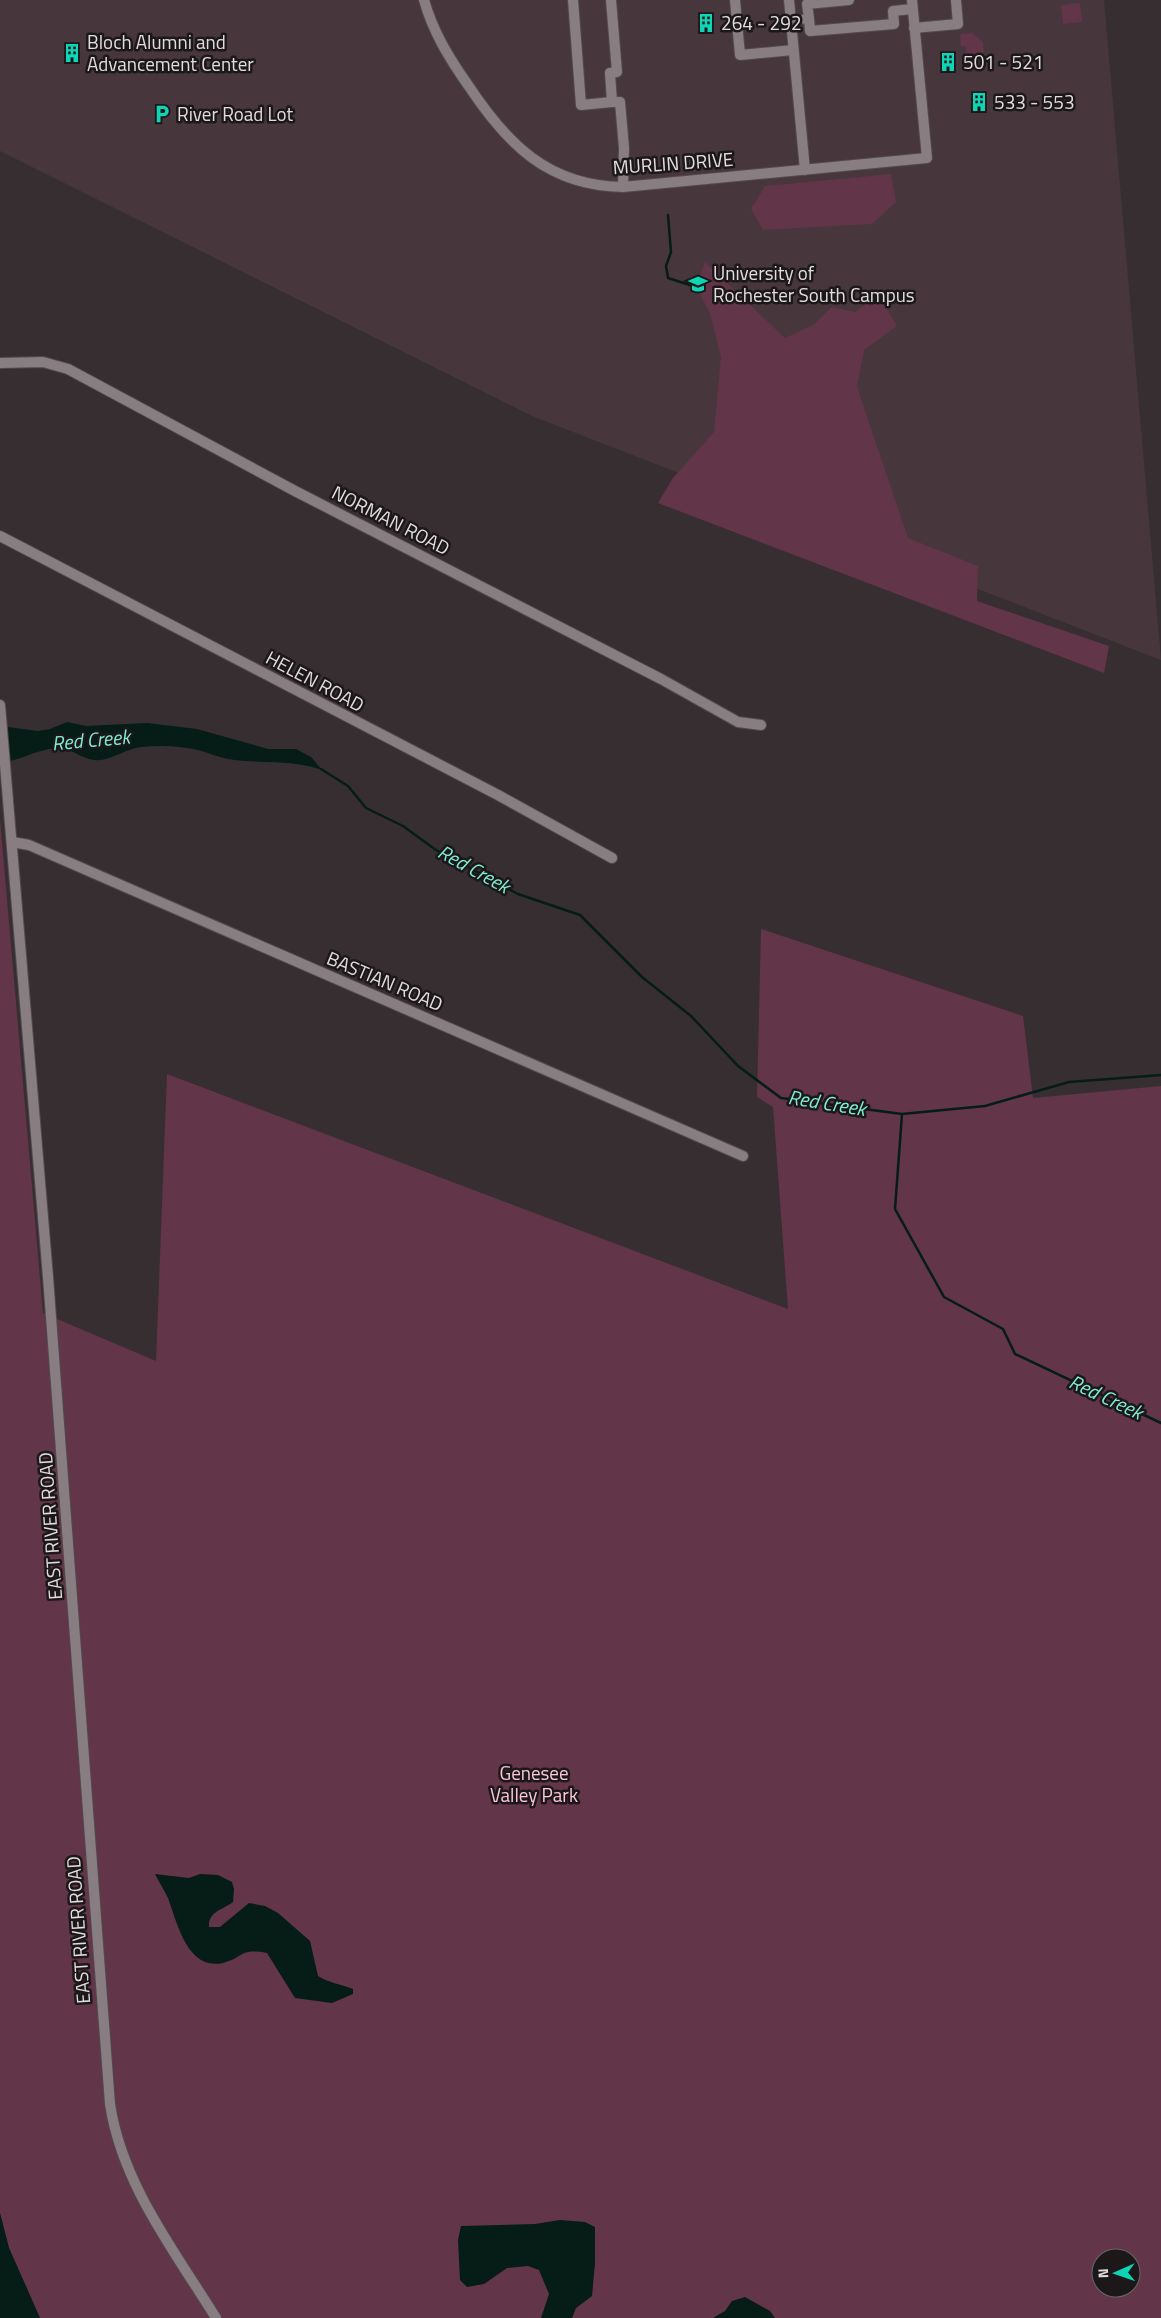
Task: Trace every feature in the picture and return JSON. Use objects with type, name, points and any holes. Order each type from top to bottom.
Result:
[{"type":"street","name":"MURLIN DRIVE","points":[[424,0],[435,31],[450,59],[489,117],[517,146],[542,164],[564,175],[594,184],[624,187],[927,158],[914,28]]},
{"type":"street","points":[[573,0],[581,105],[620,102],[624,148],[624,187]]},
{"type":"street","points":[[611,0],[617,72],[610,73],[612,102]]},
{"type":"street","points":[[735,0],[740,55],[793,50]]},
{"type":"street","points":[[789,0],[805,170]]},
{"type":"street","points":[[849,0],[807,4],[810,32],[894,24],[891,0]]},
{"type":"street","points":[[893,11],[912,4],[914,28],[958,24],[956,0]]},
{"type":"street","name":"NORMAN ROAD","points":[[0,363],[43,362],[68,369],[303,495],[668,683],[738,722],[761,725]]},
{"type":"street","name":"HELEN ROAD","points":[[0,536],[498,795],[612,858]]},
{"type":"street","name":"EAST RIVER ROAD","points":[[0,705],[62,1449],[110,2104],[118,2144],[131,2177],[216,2318]]},
{"type":"street","name":"BASTIAN ROAD","points":[[12,842],[29,845],[743,1156]]},
{"type":"shaded area","name":"University of Rochester South Campus","points":[[0,0],[1104,0],[1161,660],[532,416],[0,151]]},
{"type":"green space","points":[[1080,3],[1082,22],[1063,24],[1061,5]]},
{"type":"green space","points":[[972,33],[983,42],[984,58],[966,59],[966,47],[961,46],[960,34]]},
{"type":"green space","points":[[891,174],[896,202],[872,224],[763,230],[751,209],[765,186]]},
{"type":"green space","points":[[705,262],[785,338],[813,325],[832,307],[855,312],[878,294],[897,326],[864,350],[857,387],[908,538],[978,566],[977,601],[1109,646],[1104,673],[658,503],[673,478],[714,432],[721,357],[710,313],[696,287]]},
{"type":"green space","name":"Genesee Valley Park","points":[[0,819],[43,1313],[156,1361],[167,1074],[788,1309],[773,1107],[757,1097],[761,929],[1023,1016],[1033,1098],[1161,1086],[1161,2318],[40,2318],[9,2248],[0,2213]]},
{"type":"water","points":[[67,722],[86,726],[147,723],[197,729],[268,749],[296,749],[311,757],[322,770],[299,764],[228,759],[195,749],[164,746],[136,748],[100,760],[89,759],[66,749],[55,748],[0,763],[0,726],[38,731],[50,729]]},
{"type":"water","points":[[155,1874],[189,1878],[200,1874],[218,1875],[232,1882],[234,1889],[233,1902],[213,1915],[209,1922],[209,1927],[220,1927],[249,1903],[265,1906],[278,1913],[310,1941],[318,1976],[353,1989],[353,1994],[332,2003],[295,1998],[267,1953],[247,1952],[223,1963],[211,1963],[200,1960],[185,1942],[168,1898]]},
{"type":"water","points":[[0,2213],[9,2248],[40,2318],[0,2318]]},
{"type":"water","points":[[560,2220],[585,2222],[595,2227],[595,2263],[592,2296],[576,2308],[572,2318],[541,2318],[549,2294],[539,2270],[528,2266],[507,2268],[484,2284],[467,2287],[460,2280],[458,2240],[461,2226],[535,2224]]},
{"type":"water","points":[[745,2297],[770,2311],[775,2318],[713,2318],[725,2311],[732,2301]]},
{"type":"waterway","points":[[668,215],[671,252],[666,266],[668,278],[696,287]]},
{"type":"waterway","name":"Red Creek","points":[[321,769],[348,786],[366,808],[403,826],[436,850],[518,894],[580,915],[642,977],[691,1016],[738,1066],[781,1098],[902,1114],[985,1106],[1069,1082],[1161,1075]]},
{"type":"waterway","name":"Red Creek","points":[[902,1114],[895,1209],[944,1297],[1003,1329],[1015,1354],[1161,1423]]},
{"type":"place","name":"264 - 292","points":[[706,23]]},
{"type":"place","name":"Bloch Alumni and Advancement Center","points":[[72,53]]},
{"type":"place","name":"501 - 521","points":[[948,62]]},
{"type":"place","name":"533 - 553","points":[[979,102]]},
{"type":"place","name":"River Road Lot","points":[[162,114]]},
{"type":"place","name":"University of Rochester South Campus","points":[[698,284]]}]
